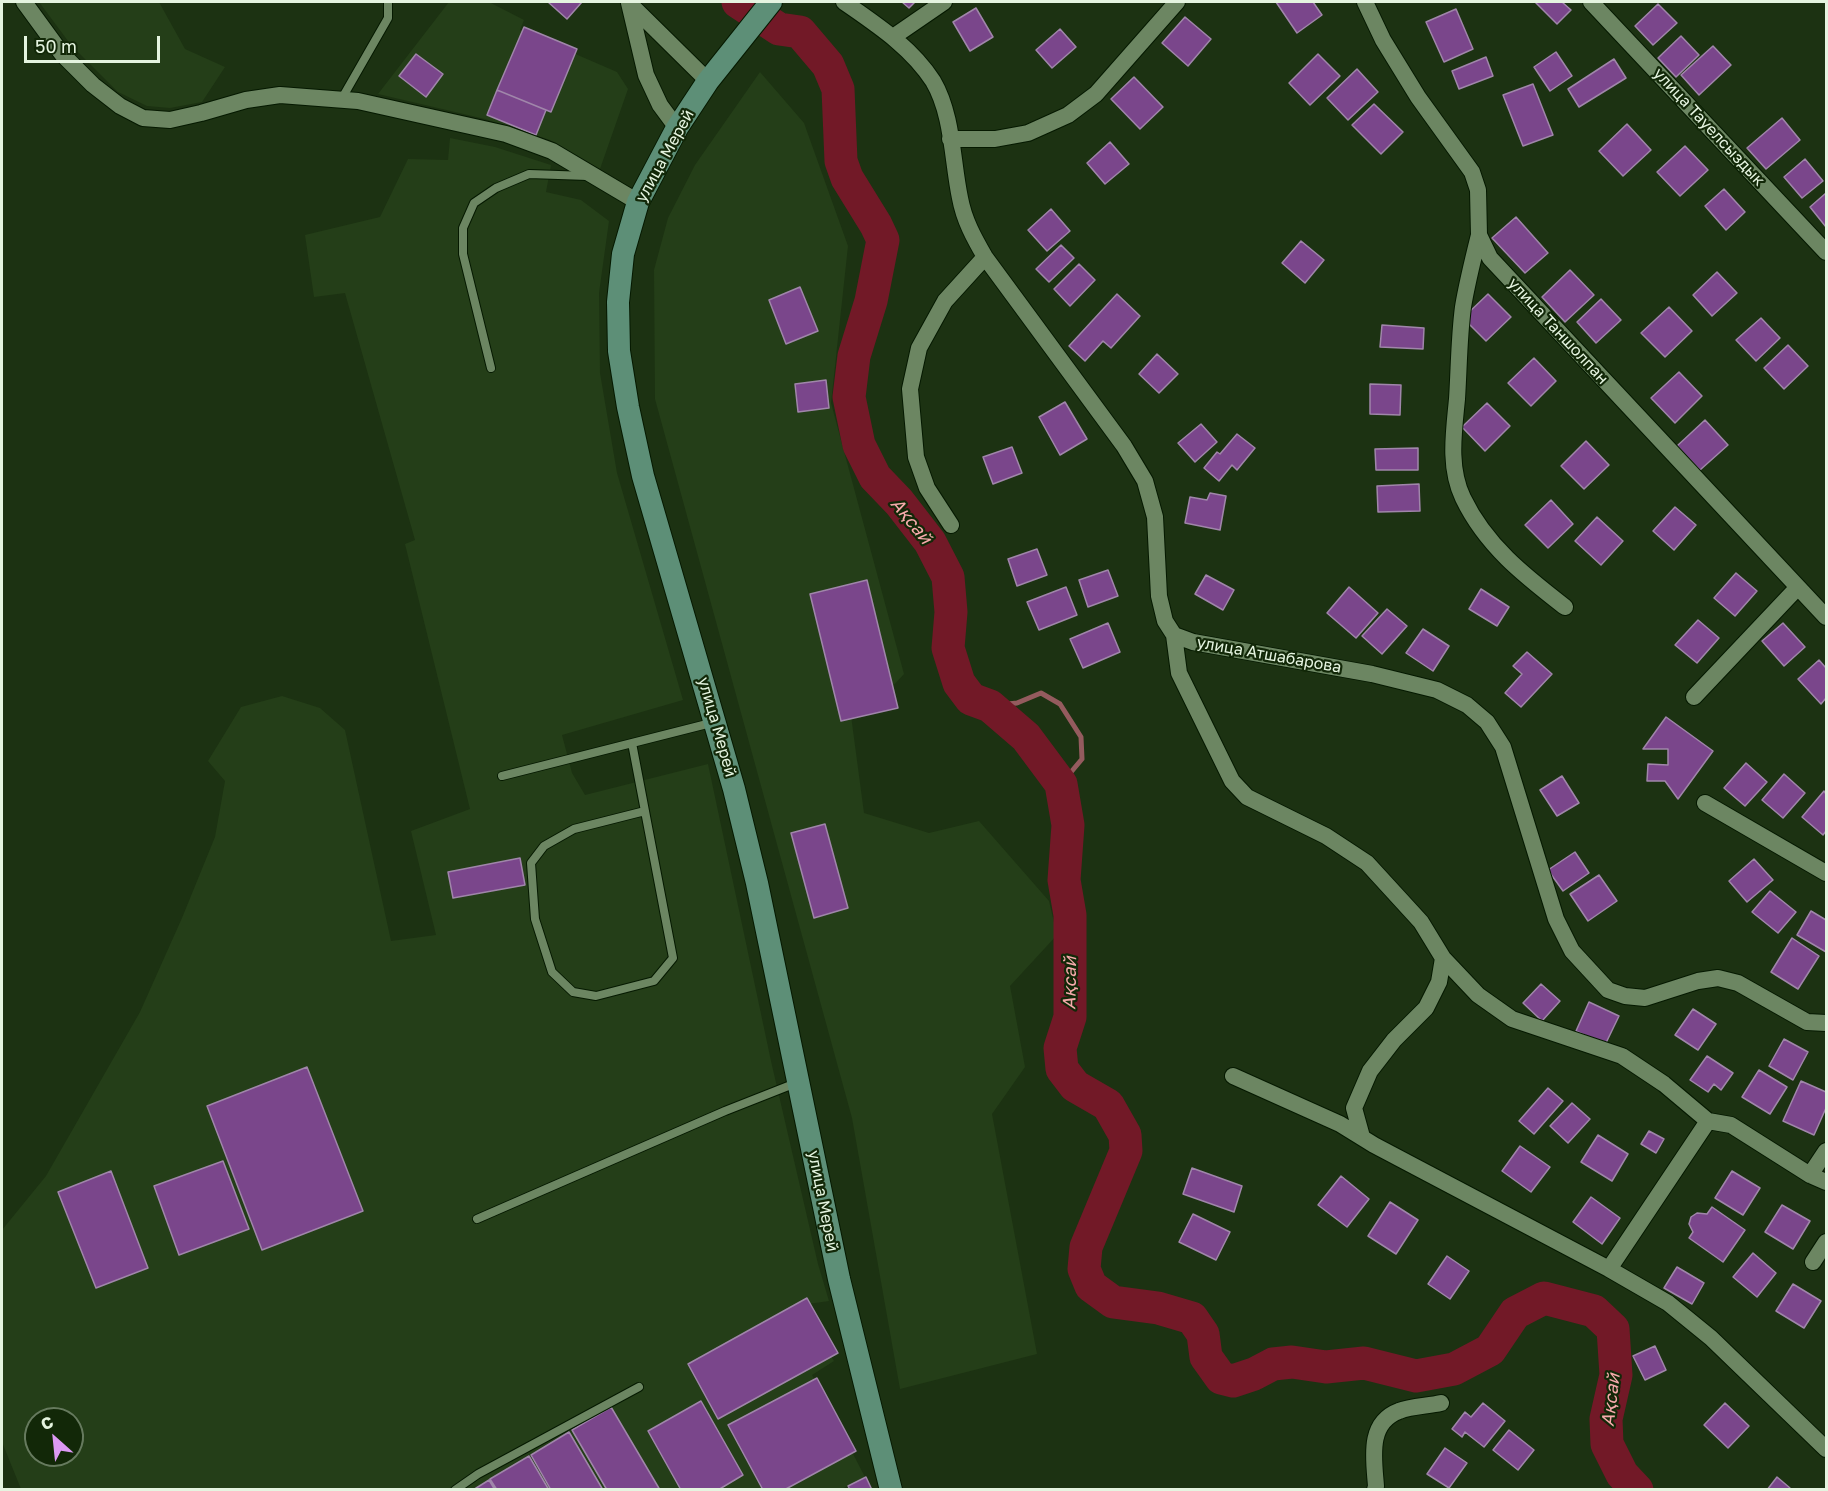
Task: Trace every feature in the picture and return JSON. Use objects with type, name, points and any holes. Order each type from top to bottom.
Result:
[{"type":"main road","name":"улица Мерей","points":[[771,2],[708,81],[677,128],[638,202],[623,254],[618,302],[619,351],[643,476],[734,789],[757,883],[839,1279],[891,1490]]},
{"type":"street","points":[[24,2],[62,54],[120,106],[143,118],[170,120],[246,100],[280,94],[358,101],[506,134],[552,152],[638,202]]},
{"type":"street","points":[[628,2],[708,81]]},
{"type":"street","points":[[628,2],[646,75],[660,105],[677,128]]},
{"type":"street","name":"улица Атшабарова","points":[[844,2],[912,54],[934,83],[946,115],[960,200],[968,228],[985,257],[1124,446],[1144,481],[1155,517],[1159,596],[1165,621],[1174,635],[1193,642],[1383,677],[1437,690],[1467,705],[1487,722],[1503,747],[1556,919],[1572,951],[1608,990],[1625,996],[1645,998],[1698,981],[1718,978],[1738,983],[1807,1022],[1827,1023]]},
{"type":"street","points":[[893,38],[944,2]]},
{"type":"street","points":[[950,139],[995,139],[1028,133],[1068,115],[1096,94],[1177,2]]},
{"type":"street","name":"улица Таншолпан","points":[[1365,2],[1383,40],[1418,97],[1472,172],[1478,190],[1479,235],[1490,258],[1827,617]]},
{"type":"street","name":"улица Тауелсыздык","points":[[1591,2],[1827,252]]},
{"type":"street","points":[[1479,235],[1463,307],[1453,452],[1456,477],[1462,496],[1479,528],[1495,548],[1521,573],[1565,607]]},
{"type":"street","points":[[951,525],[927,488],[916,457],[910,389],[919,348],[945,301],[985,257]]},
{"type":"street","points":[[1694,697],[1798,587]]},
{"type":"street","points":[[1174,635],[1179,673],[1232,781],[1247,797],[1326,836],[1367,862],[1420,922],[1443,958],[1478,995],[1512,1019],[1622,1056],[1664,1084],[1708,1121],[1731,1125],[1810,1175],[1827,1182]]},
{"type":"street","points":[[1705,803],[1827,873]]},
{"type":"street","points":[[1362,1137],[1354,1108],[1370,1071],[1394,1040],[1426,1008],[1439,982],[1443,958]]},
{"type":"street","points":[[1233,1076],[1340,1124],[1668,1303],[1711,1338],[1827,1449]]},
{"type":"street","points":[[1609,1269],[1708,1121]]},
{"type":"street","points":[[1810,1175],[1827,1151]]},
{"type":"street","points":[[1813,1262],[1827,1242]]},
{"type":"street","points":[[1375,1490],[1374,1443],[1375,1435],[1383,1421],[1398,1411],[1441,1403]]},
{"type":"lane","points":[[341,100],[388,18],[388,2]]},
{"type":"lane","points":[[491,368],[463,254],[463,228],[474,203],[496,188],[529,174],[591,176]]},
{"type":"lane","points":[[502,776],[715,722]]},
{"type":"lane","points":[[632,743],[645,811],[673,958],[654,981],[596,996],[573,992],[552,972],[535,919],[531,862],[544,846],[574,829],[645,811]]},
{"type":"lane","points":[[477,1219],[725,1111],[800,1082]]},
{"type":"lane","points":[[455,1490],[478,1474],[639,1387]]},
{"type":"shaded area","points":[[39,2],[159,2],[185,49],[225,67],[202,102],[170,108],[147,106],[118,92],[71,45]]},
{"type":"shaded area","points":[[449,2],[489,2],[524,20],[520,30],[617,72],[628,89],[600,169],[550,140],[485,119],[378,94]]},
{"type":"shaded area","points":[[760,72],[804,123],[848,246],[831,403],[904,674],[879,701],[850,708],[864,813],[929,833],[979,821],[1049,901],[1057,935],[1010,986],[1025,1067],[992,1114],[1037,1354],[900,1389],[852,1118],[655,399],[654,270],[668,218],[695,165]]},
{"type":"shaded area","points":[[450,138],[495,147],[551,165],[546,192],[581,200],[609,221],[599,293],[600,373],[617,473],[683,700],[562,735],[572,773],[585,795],[708,764],[771,1061],[818,1264],[829,1301],[801,1305],[834,1361],[812,1375],[865,1477],[840,1490],[21,1489],[2,1442],[2,1230],[46,1176],[140,1012],[215,837],[225,781],[208,761],[241,707],[282,696],[320,708],[345,730],[391,941],[436,935],[411,831],[470,809],[405,544],[415,540],[345,293],[314,297],[305,235],[380,217],[408,159],[448,160]]},
{"type":"building","points":[[548,2],[582,2],[567,19]]},
{"type":"building","points":[[902,2],[915,2],[909,8]]},
{"type":"building","points":[[1276,2],[1313,2],[1322,15],[1297,33]]},
{"type":"building","points":[[1535,2],[1562,2],[1571,10],[1557,24]]},
{"type":"building","points":[[1658,4],[1677,23],[1653,45],[1635,26]]},
{"type":"building","points":[[976,8],[993,37],[970,51],[953,22]]},
{"type":"building","points":[[1456,9],[1473,49],[1444,62],[1426,22]]},
{"type":"building","points":[[1185,17],[1211,39],[1188,66],[1162,43]]},
{"type":"building","points":[[524,27],[577,49],[551,112],[497,90]]},
{"type":"building","points":[[1060,29],[1076,47],[1052,68],[1036,50]]},
{"type":"building","points":[[1681,36],[1699,55],[1676,77],[1658,58]]},
{"type":"building","points":[[1713,46],[1731,65],[1699,95],[1681,75]]},
{"type":"building","points":[[1556,52],[1572,76],[1550,91],[1534,67]]},
{"type":"building","points":[[416,54],[443,74],[426,97],[399,76]]},
{"type":"building","points":[[1318,54],[1340,76],[1310,105],[1289,83]]},
{"type":"building","points":[[1486,57],[1493,76],[1459,89],[1452,71]]},
{"type":"building","points":[[1614,59],[1626,78],[1579,107],[1568,89]]},
{"type":"building","points":[[1357,69],[1378,92],[1348,120],[1327,98]]},
{"type":"building","points":[[1134,77],[1163,107],[1140,129],[1111,99]]},
{"type":"building","points":[[1533,84],[1553,135],[1523,146],[1503,95]]},
{"type":"building","points":[[497,90],[546,110],[536,135],[487,115]]},
{"type":"building","points":[[1374,104],[1403,132],[1381,154],[1352,125]]},
{"type":"building","points":[[1782,118],[1800,140],[1766,169],[1747,148]]},
{"type":"building","points":[[1627,124],[1651,150],[1623,176],[1599,151]]},
{"type":"building","points":[[1110,142],[1129,164],[1105,184],[1087,163]]},
{"type":"building","points":[[1685,146],[1708,170],[1680,196],[1657,172]]},
{"type":"building","points":[[1805,159],[1823,181],[1802,198],[1784,177]]},
{"type":"building","points":[[1724,189],[1745,212],[1726,230],[1705,206]]},
{"type":"building","points":[[1826,193],[1826,227],[1810,207]]},
{"type":"building","points":[[1051,209],[1070,231],[1047,251],[1028,230]]},
{"type":"building","points":[[1516,217],[1548,253],[1525,273],[1492,238]]},
{"type":"building","points":[[1301,241],[1324,260],[1305,283],[1282,263]]},
{"type":"building","points":[[1061,245],[1074,258],[1049,282],[1036,269]]},
{"type":"building","points":[[1079,264],[1095,280],[1070,306],[1054,289]]},
{"type":"building","points":[[1570,270],[1594,295],[1565,322],[1542,297]]},
{"type":"building","points":[[1717,272],[1737,293],[1712,316],[1693,295]]},
{"type":"building","points":[[800,287],[818,331],[786,344],[769,300]]},
{"type":"building","points":[[1117,294],[1140,316],[1111,348],[1103,341],[1085,361],[1069,346]]},
{"type":"building","points":[[1488,294],[1511,317],[1486,341],[1463,318]]},
{"type":"building","points":[[1601,299],[1621,320],[1596,343],[1577,322]]},
{"type":"building","points":[[1669,307],[1692,331],[1665,357],[1641,333]]},
{"type":"building","points":[[1761,318],[1780,338],[1756,361],[1736,340]]},
{"type":"building","points":[[1382,325],[1424,328],[1423,349],[1380,347]]},
{"type":"building","points":[[1788,345],[1808,366],[1784,389],[1764,368]]},
{"type":"building","points":[[1157,354],[1178,374],[1159,393],[1139,374]]},
{"type":"building","points":[[1534,358],[1556,381],[1531,406],[1508,383]]},
{"type":"building","points":[[1679,372],[1702,396],[1675,423],[1651,398]]},
{"type":"building","points":[[826,380],[829,408],[798,412],[795,384]]},
{"type":"building","points":[[1370,384],[1401,385],[1400,415],[1370,414]]},
{"type":"building","points":[[1065,402],[1087,439],[1060,455],[1039,417]]},
{"type":"building","points":[[1487,403],[1510,426],[1485,451],[1462,427]]},
{"type":"building","points":[[1705,420],[1728,445],[1700,470],[1677,446]]},
{"type":"building","points":[[1201,424],[1217,442],[1195,462],[1178,443]]},
{"type":"building","points":[[1237,434],[1255,448],[1237,470],[1232,465],[1219,481],[1204,468],[1217,452],[1220,454]]},
{"type":"building","points":[[1586,441],[1609,465],[1584,489],[1561,466]]},
{"type":"building","points":[[1012,447],[1022,473],[993,484],[983,457]]},
{"type":"building","points":[[1418,448],[1418,470],[1376,470],[1375,449]]},
{"type":"building","points":[[1419,484],[1420,511],[1378,512],[1377,486]]},
{"type":"building","points":[[1210,493],[1226,496],[1220,530],[1185,523],[1190,497],[1207,500]]},
{"type":"building","points":[[1551,500],[1573,524],[1548,548],[1525,525]]},
{"type":"building","points":[[1675,507],[1696,525],[1674,550],[1653,531]]},
{"type":"building","points":[[1597,517],[1623,541],[1601,565],[1575,541]]},
{"type":"building","points":[[1037,549],[1047,575],[1017,586],[1008,559]]},
{"type":"building","points":[[1108,570],[1118,596],[1088,607],[1079,580]]},
{"type":"building","points":[[1736,573],[1757,591],[1735,616],[1714,598]]},
{"type":"building","points":[[1206,575],[1234,590],[1223,610],[1195,594]]},
{"type":"building","points":[[867,580],[898,708],[841,721],[810,594]]},
{"type":"building","points":[[1066,587],[1077,615],[1039,630],[1027,602]]},
{"type":"building","points":[[1349,587],[1378,613],[1356,638],[1327,613]]},
{"type":"building","points":[[1481,589],[1509,607],[1497,626],[1469,609]]},
{"type":"building","points":[[1387,609],[1407,626],[1382,654],[1362,636]]},
{"type":"building","points":[[1698,620],[1719,638],[1697,663],[1675,645]]},
{"type":"building","points":[[1108,623],[1120,652],[1083,668],[1070,639]]},
{"type":"building","points":[[1783,623],[1805,647],[1784,666],[1762,641]]},
{"type":"building","points":[[1423,629],[1449,646],[1433,671],[1406,653]]},
{"type":"building","points":[[1527,652],[1552,674],[1521,707],[1505,693],[1522,674],[1513,666]]},
{"type":"building","points":[[1819,660],[1826,668],[1826,698],[1821,704],[1798,679]]},
{"type":"building","points":[[1666,717],[1713,751],[1678,799],[1665,781],[1647,781],[1648,764],[1668,765],[1668,749],[1643,749]]},
{"type":"building","points":[[1746,763],[1767,782],[1745,806],[1724,788]]},
{"type":"building","points":[[1784,774],[1805,793],[1783,818],[1762,800]]},
{"type":"building","points":[[1562,776],[1579,803],[1557,816],[1540,790]]},
{"type":"building","points":[[1824,791],[1826,794],[1826,831],[1823,835],[1802,817]]},
{"type":"building","points":[[825,824],[848,908],[814,918],[791,833]]},
{"type":"building","points":[[1575,852],[1589,873],[1563,891],[1548,870]]},
{"type":"building","points":[[520,858],[525,885],[453,898],[448,872]]},
{"type":"building","points":[[1754,859],[1773,880],[1747,902],[1729,881]]},
{"type":"building","points":[[1599,875],[1617,901],[1588,921],[1570,894]]},
{"type":"building","points":[[1770,891],[1796,912],[1778,933],[1752,912]]},
{"type":"building","points":[[1811,911],[1826,920],[1826,952],[1797,935]]},
{"type":"building","points":[[1792,938],[1819,956],[1798,989],[1771,972]]},
{"type":"building","points":[[1541,984],[1560,1001],[1542,1021],[1523,1003]]},
{"type":"building","points":[[1589,1002],[1619,1016],[1605,1045],[1576,1031]]},
{"type":"building","points":[[1693,1009],[1716,1024],[1698,1050],[1675,1035]]},
{"type":"building","points":[[1784,1039],[1808,1052],[1793,1080],[1769,1066]]},
{"type":"building","points":[[1707,1056],[1733,1073],[1721,1090],[1714,1084],[1708,1092],[1690,1080]]},
{"type":"building","points":[[307,1067],[363,1211],[262,1250],[207,1106]]},
{"type":"building","points":[[1759,1070],[1787,1087],[1770,1114],[1742,1097]]},
{"type":"building","points":[[1801,1081],[1826,1092],[1826,1108],[1814,1135],[1783,1121]]},
{"type":"building","points":[[1548,1088],[1563,1101],[1534,1134],[1519,1121]]},
{"type":"building","points":[[1572,1103],[1590,1119],[1568,1143],[1550,1126]]},
{"type":"building","points":[[1649,1131],[1664,1139],[1656,1153],[1641,1144]]},
{"type":"building","points":[[1598,1135],[1628,1154],[1612,1181],[1581,1162]]},
{"type":"building","points":[[1520,1146],[1550,1167],[1531,1192],[1502,1171]]},
{"type":"building","points":[[223,1161],[249,1229],[179,1255],[154,1186]]},
{"type":"building","points":[[1192,1168],[1242,1186],[1234,1212],[1183,1194]]},
{"type":"building","points":[[111,1171],[148,1268],[96,1288],[58,1192]]},
{"type":"building","points":[[1732,1171],[1760,1188],[1743,1215],[1715,1198]]},
{"type":"building","points":[[1341,1176],[1369,1199],[1347,1227],[1318,1205]]},
{"type":"building","points":[[1591,1197],[1620,1218],[1602,1244],[1573,1222]]},
{"type":"building","points":[[1390,1202],[1418,1220],[1396,1254],[1368,1236]]},
{"type":"building","points":[[1782,1205],[1810,1221],[1793,1249],[1765,1232]]},
{"type":"building","points":[[1712,1207],[1745,1230],[1723,1262],[1689,1238],[1693,1232],[1689,1224],[1691,1217],[1697,1213],[1707,1214]]},
{"type":"building","points":[[1193,1214],[1230,1232],[1216,1260],[1179,1242]]},
{"type":"building","points":[[1753,1253],[1776,1273],[1757,1297],[1733,1277]]},
{"type":"building","points":[[1447,1256],[1469,1271],[1450,1299],[1428,1284]]},
{"type":"building","points":[[1677,1267],[1704,1283],[1692,1304],[1664,1288]]},
{"type":"building","points":[[1793,1284],[1821,1301],[1804,1328],[1776,1311]]},
{"type":"building","points":[[807,1298],[838,1353],[718,1419],[688,1364]]},
{"type":"building","points":[[1655,1346],[1666,1370],[1645,1380],[1633,1356]]},
{"type":"building","points":[[817,1378],[856,1451],[784,1490],[763,1490],[728,1425]]},
{"type":"building","points":[[701,1401],[743,1475],[718,1490],[681,1490],[648,1431]]},
{"type":"building","points":[[1483,1403],[1505,1421],[1484,1447],[1465,1432],[1462,1437],[1452,1429],[1465,1412],[1471,1417]]},
{"type":"building","points":[[1725,1403],[1749,1426],[1728,1448],[1704,1425]]},
{"type":"building","points":[[611,1407],[660,1490],[607,1490],[572,1430]]},
{"type":"building","points":[[1509,1430],[1534,1450],[1518,1470],[1493,1450]]},
{"type":"building","points":[[569,1432],[603,1490],[551,1490],[531,1455]]},
{"type":"building","points":[[1445,1448],[1467,1463],[1449,1488],[1427,1474]]},
{"type":"building","points":[[529,1456],[549,1490],[497,1490],[490,1479]]},
{"type":"building","points":[[866,1477],[872,1490],[850,1490],[848,1486]]},
{"type":"building","points":[[1777,1477],[1790,1488],[1789,1490],[1767,1490]]},
{"type":"building","points":[[489,1480],[495,1490],[473,1490]]},
{"type":"waterway","name":"Ақсай","points":[[738,2],[779,29],[800,32],[828,65],[838,89],[841,161],[847,178],[883,240],[871,301],[854,356],[849,397],[859,445],[875,477],[899,502],[930,542],[948,577],[951,612],[948,648],[959,683],[971,699],[990,706],[1026,737],[1061,784],[1068,825],[1064,880],[1070,915],[1070,1017],[1060,1048],[1062,1069],[1075,1086],[1108,1105],[1125,1135],[1126,1151],[1086,1247],[1084,1269],[1091,1286],[1113,1302],[1158,1308],[1192,1318],[1203,1334],[1206,1357],[1221,1378],[1233,1381],[1273,1364],[1292,1362],[1326,1367],[1364,1363],[1416,1376],[1454,1369],[1490,1350],[1515,1313],[1544,1298],[1594,1311],[1613,1329],[1616,1375],[1606,1419],[1607,1444],[1622,1474],[1637,1490]]},
{"type":"waterway","points":[[990,706],[1017,703],[1041,693],[1060,704],[1081,737],[1082,759],[1061,784]]}]
